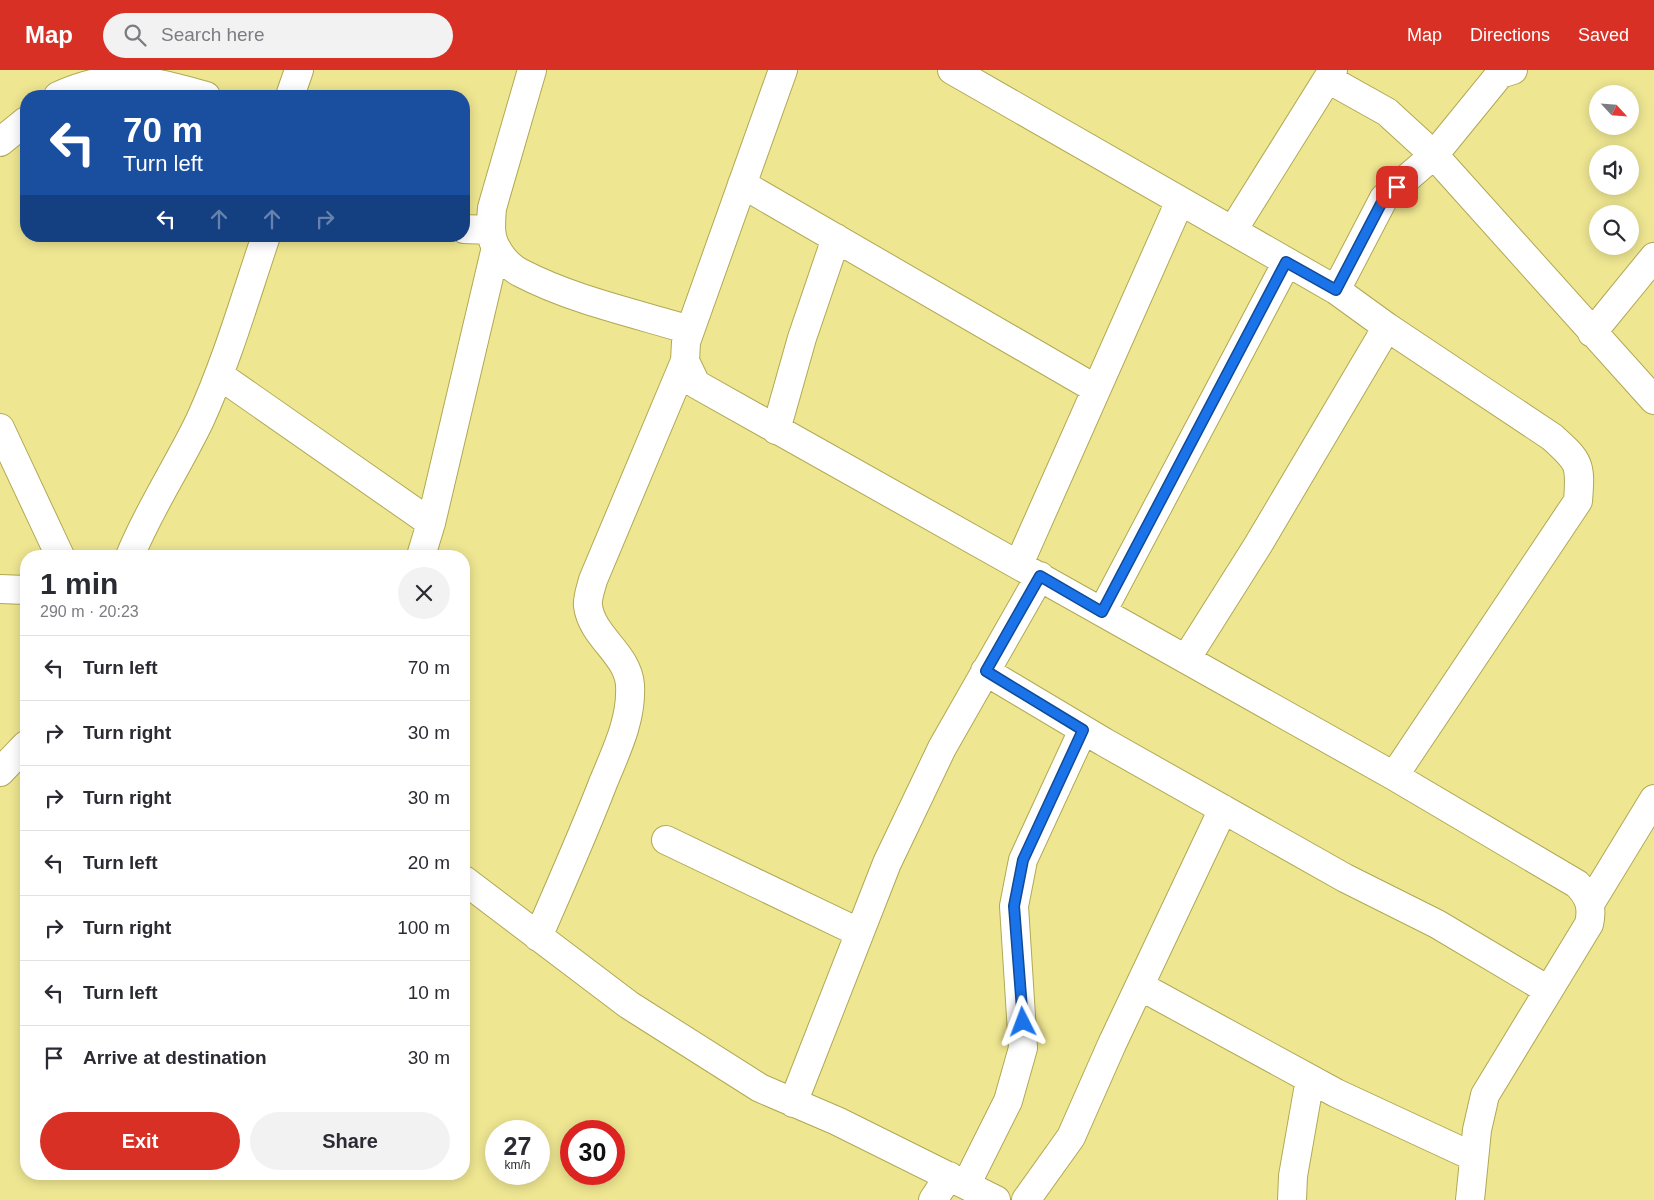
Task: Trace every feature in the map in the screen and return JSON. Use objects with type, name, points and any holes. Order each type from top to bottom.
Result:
[{"type":"street","points":[[292,90],[299,70]]},
{"type":"street","points":[[423,550],[431,523],[493,239],[492,208],[532,70]]},
{"type":"street","points":[[538,937],[626,724],[630,702],[630,682],[624,666],[594,625],[588,605],[589,594],[685,361],[686,342],[690,330],[782,70]]},
{"type":"street","points":[[952,70],[1336,290],[1387,327],[1552,437],[1575,457],[1580,478],[1578,501],[1394,776]]},
{"type":"street","points":[[1336,290],[1384,198],[1434,154],[1500,74],[1513,70]]},
{"type":"street","points":[[1233,230],[1330,74],[1388,112],[1434,154],[1654,400]]},
{"type":"street","points":[[68,90],[77,85],[108,77],[136,77],[184,90]]},
{"type":"street","points":[[0,142],[20,126]]},
{"type":"street","points":[[742,184],[1096,389]]},
{"type":"street","points":[[793,1103],[858,932],[887,863],[931,770],[986,671],[1029,570],[1096,389],[1180,201]]},
{"type":"street","points":[[470,231],[493,239],[507,262],[520,272],[574,295],[690,330]]},
{"type":"street","points":[[776,430],[802,338],[836,238]]},
{"type":"street","points":[[132,550],[140,532],[199,420],[219,375],[264,242]]},
{"type":"street","points":[[1592,332],[1654,257]]},
{"type":"street","points":[[1102,612],[1286,262]]},
{"type":"street","points":[[1186,659],[1258,545],[1387,327]]},
{"type":"street","points":[[685,361],[689,372],[700,387],[1394,776],[1577,884],[1587,894],[1591,914],[1589,924],[1491,1083],[1482,1108],[1474,1157],[1470,1200]]},
{"type":"street","points":[[219,375],[431,523]]},
{"type":"street","points":[[0,428],[23,481],[57,550]]},
{"type":"street","points":[[0,588],[20,590]]},
{"type":"street","points":[[986,671],[1083,730],[1345,878],[1437,924],[1548,990]]},
{"type":"street","points":[[933,1200],[957,1181],[1008,1101],[1023,1048],[1014,906],[1023,860],[1083,730]]},
{"type":"street","points":[[0,772],[20,751]]},
{"type":"street","points":[[1590,904],[1654,799]]},
{"type":"street","points":[[1026,1200],[1071,1137],[1223,809]]},
{"type":"street","points":[[666,840],[858,932]]},
{"type":"street","points":[[470,885],[629,1005],[760,1088],[837,1120],[996,1200]]},
{"type":"street","points":[[1140,986],[1378,1114],[1474,1157]]},
{"type":"street","points":[[1292,1200],[1293,1176],[1310,1079]]},
{"type":"route","points":[[1023,1022],[1014,906],[1018,882],[1023,860],[1083,730],[986,671],[1040,576],[1102,612],[1286,262],[1336,290],[1384,198],[1397,187]]}]
